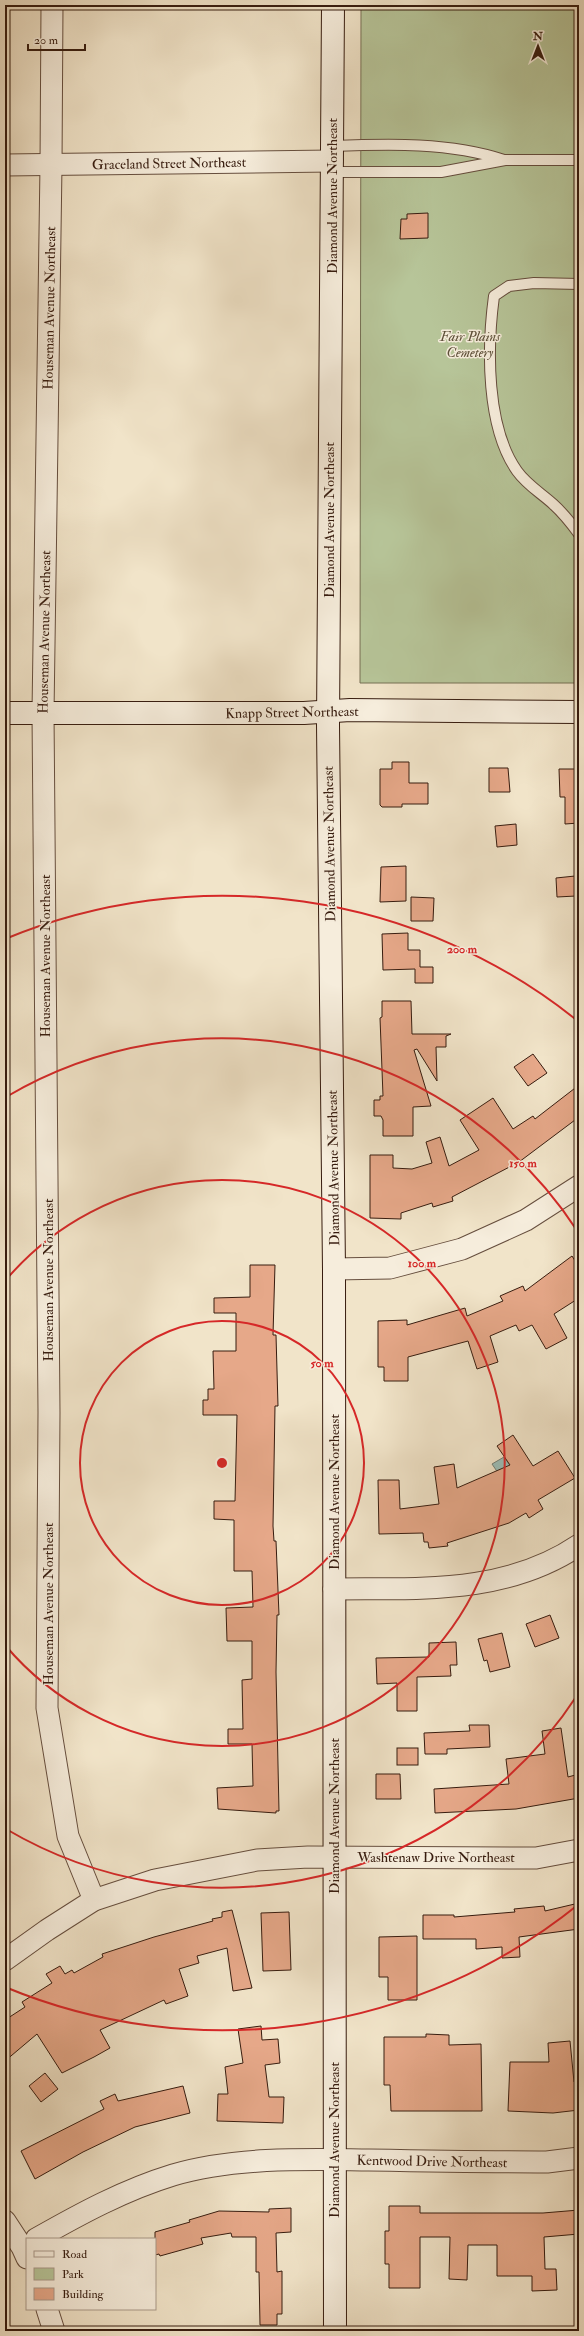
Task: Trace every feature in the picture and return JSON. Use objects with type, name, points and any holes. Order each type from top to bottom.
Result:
[{"type":"street","name":"Houseman Avenue Northeast","points":[[52,5],[43,713],[49,1412],[47,1708],[68,1836],[94,1900]]},
{"type":"street","name":"Diamond Avenue Northeast","points":[[333,5],[328,712],[334,1269],[334,2331]]},
{"type":"street","name":"Graceland Street Northeast","points":[[5,165],[332,159]]},
{"type":"street","name":"Knapp Street Northeast","points":[[5,713],[579,712]]},
{"type":"street","points":[[334,1269],[390,1268],[462,1249],[526,1220],[579,1186]]},
{"type":"street","points":[[334,1589],[401,1589],[468,1586],[497,1580],[542,1565],[579,1545]]},
{"type":"street","name":"Washtenaw Drive Northeast","points":[[5,1960],[47,1930],[94,1900],[155,1880],[257,1860],[334,1857],[536,1858],[579,1850]]},
{"type":"street","name":"Kentwood Drive Northeast","points":[[42,2238],[86,2211],[131,2190],[174,2175],[215,2167],[309,2159],[548,2162],[579,2158]]},
{"type":"street","points":[[5,2221],[26,2245]]},
{"type":"street","points":[[47,2310],[54,2331]]},
{"type":"lane","points":[[332,159],[443,147],[485,154],[505,160]]},
{"type":"lane","points":[[332,159],[441,172],[470,168],[505,160],[579,160]]},
{"type":"lane","points":[[579,284],[534,283],[509,286],[494,296],[489,345],[492,393],[496,420],[510,458],[517,472],[553,503],[579,534]]},
{"type":"green space","name":"Fair Plains Cemetery","points":[[361,5],[579,5],[579,683],[360,683]]},
{"type":"water","points":[[504,1457],[519,1478],[507,1486],[492,1464]]},
{"type":"building","points":[[428,213],[428,238],[400,239],[401,219],[407,219],[407,214]]},
{"type":"building","points":[[392,762],[409,762],[409,783],[428,783],[428,804],[402,804],[402,807],[382,807],[380,805],[380,769],[392,769]]},
{"type":"building","points":[[489,768],[508,768],[510,792],[489,792]]},
{"type":"building","points":[[559,769],[579,769],[579,823],[565,824],[565,797],[560,797]]},
{"type":"building","points":[[516,824],[517,845],[497,847],[495,826]]},
{"type":"building","points":[[406,866],[406,901],[380,902],[381,867]]},
{"type":"building","points":[[575,876],[576,896],[557,897],[556,878]]},
{"type":"building","points":[[411,897],[434,898],[433,921],[411,921]]},
{"type":"building","points":[[408,933],[408,950],[420,950],[420,967],[433,967],[433,983],[415,983],[415,969],[383,970],[382,934]]},
{"type":"building","points":[[382,1001],[411,1001],[412,1034],[451,1034],[446,1036],[446,1047],[436,1047],[437,1081],[417,1049],[414,1050],[431,1106],[413,1107],[413,1136],[383,1136],[383,1120],[381,1116],[374,1116],[374,1100],[380,1100],[380,1096],[383,1096],[380,1018],[382,1017]]},
{"type":"building","points":[[533,1054],[547,1073],[528,1086],[514,1067]]},
{"type":"building","points":[[579,1085],[579,1117],[519,1162],[452,1197],[453,1201],[433,1207],[432,1203],[401,1213],[401,1219],[370,1218],[370,1155],[393,1155],[393,1168],[412,1169],[432,1163],[426,1142],[440,1137],[449,1166],[479,1150],[460,1120],[493,1098],[513,1129],[533,1116],[535,1119]]},
{"type":"building","points":[[572,1256],[579,1267],[579,1298],[554,1314],[567,1338],[546,1349],[532,1325],[519,1331],[516,1325],[490,1336],[498,1362],[477,1369],[468,1341],[408,1357],[408,1381],[384,1381],[384,1367],[378,1367],[378,1321],[407,1320],[407,1325],[465,1308],[467,1316],[503,1301],[500,1296],[523,1286],[525,1291]]},
{"type":"building","points":[[250,1265],[275,1265],[273,1335],[276,1335],[278,1406],[275,1406],[273,1526],[274,1541],[276,1541],[279,1615],[277,1615],[276,1672],[279,1811],[276,1811],[276,1813],[218,1809],[217,1788],[253,1786],[252,1744],[228,1744],[228,1729],[243,1729],[242,1680],[252,1679],[252,1641],[227,1641],[226,1608],[253,1607],[252,1571],[234,1571],[234,1520],[214,1519],[214,1501],[235,1501],[237,1415],[203,1415],[203,1400],[208,1400],[208,1389],[214,1389],[213,1351],[236,1351],[236,1313],[214,1313],[214,1298],[250,1297]]},
{"type":"building","points":[[513,1435],[533,1466],[558,1451],[575,1478],[538,1500],[543,1509],[529,1518],[526,1513],[509,1523],[447,1543],[448,1546],[429,1548],[428,1542],[424,1542],[423,1533],[379,1534],[378,1480],[399,1480],[400,1509],[439,1504],[434,1467],[454,1464],[457,1488],[510,1465],[497,1446]]},
{"type":"building","points":[[550,1615],[559,1638],[535,1647],[526,1624]]},
{"type":"building","points":[[502,1633],[510,1667],[490,1672],[487,1660],[484,1661],[478,1639]]},
{"type":"building","points":[[456,1642],[457,1665],[450,1665],[451,1676],[417,1677],[417,1711],[397,1711],[397,1683],[377,1684],[376,1658],[429,1657],[429,1643]]},
{"type":"building","points":[[469,1725],[489,1725],[490,1747],[447,1749],[447,1754],[425,1754],[424,1733],[470,1731]]},
{"type":"building","points":[[561,1728],[568,1777],[579,1774],[579,1798],[516,1809],[435,1813],[434,1789],[509,1784],[506,1759],[545,1754],[542,1731]]},
{"type":"building","points":[[397,1748],[418,1748],[418,1765],[397,1765]]},
{"type":"building","points":[[376,1774],[400,1774],[401,1799],[376,1799]]},
{"type":"building","points":[[579,1903],[579,1929],[519,1937],[520,1957],[502,1958],[502,1947],[476,1949],[476,1939],[423,1939],[423,1915],[454,1915],[454,1917],[515,1912],[514,1909],[544,1906],[545,1911]]},
{"type":"building","points":[[232,1910],[252,1988],[233,1991],[227,1948],[197,1956],[199,1963],[179,1969],[188,1996],[166,2004],[164,2000],[100,2030],[110,2048],[94,2057],[62,2073],[37,2034],[5,2061],[5,2020],[25,2007],[22,2002],[52,1983],[46,1974],[60,1966],[65,1974],[72,1970],[74,1973],[103,1957],[102,1954],[154,1937],[213,1921],[212,1919],[222,1917],[222,1912]]},
{"type":"building","points":[[289,1912],[291,1970],[263,1971],[261,1913]]},
{"type":"building","points":[[417,1936],[417,2000],[388,2000],[388,1977],[379,1977],[379,1937]]},
{"type":"building","points":[[261,2026],[262,2040],[278,2039],[280,2063],[265,2065],[269,2097],[284,2097],[283,2123],[217,2121],[218,2094],[228,2094],[225,2067],[243,2063],[238,2029]]},
{"type":"building","points":[[426,2034],[449,2035],[449,2045],[481,2044],[482,2111],[391,2111],[390,2085],[384,2085],[384,2037],[426,2037]]},
{"type":"building","points":[[570,2041],[574,2082],[579,2082],[579,2110],[553,2113],[508,2111],[510,2062],[549,2062],[548,2043]]},
{"type":"building","points":[[45,2073],[58,2089],[41,2102],[29,2086]]},
{"type":"building","points":[[183,2086],[190,2113],[135,2127],[83,2152],[35,2179],[21,2151],[104,2109],[100,2101],[115,2094],[118,2101]]},
{"type":"building","points":[[389,2206],[420,2206],[420,2213],[543,2213],[579,2210],[579,2234],[544,2237],[545,2269],[556,2269],[557,2290],[532,2291],[532,2276],[497,2276],[497,2245],[468,2245],[467,2280],[449,2279],[450,2237],[420,2237],[420,2288],[389,2288],[389,2264],[385,2264],[385,2231],[389,2231]]},
{"type":"building","points":[[291,2208],[291,2232],[276,2233],[277,2272],[282,2271],[282,2314],[277,2314],[277,2325],[260,2325],[259,2272],[256,2272],[256,2237],[232,2237],[231,2233],[201,2238],[203,2244],[160,2256],[159,2254],[156,2255],[155,2232],[190,2222],[189,2220],[219,2211],[269,2212],[269,2209]]}]
